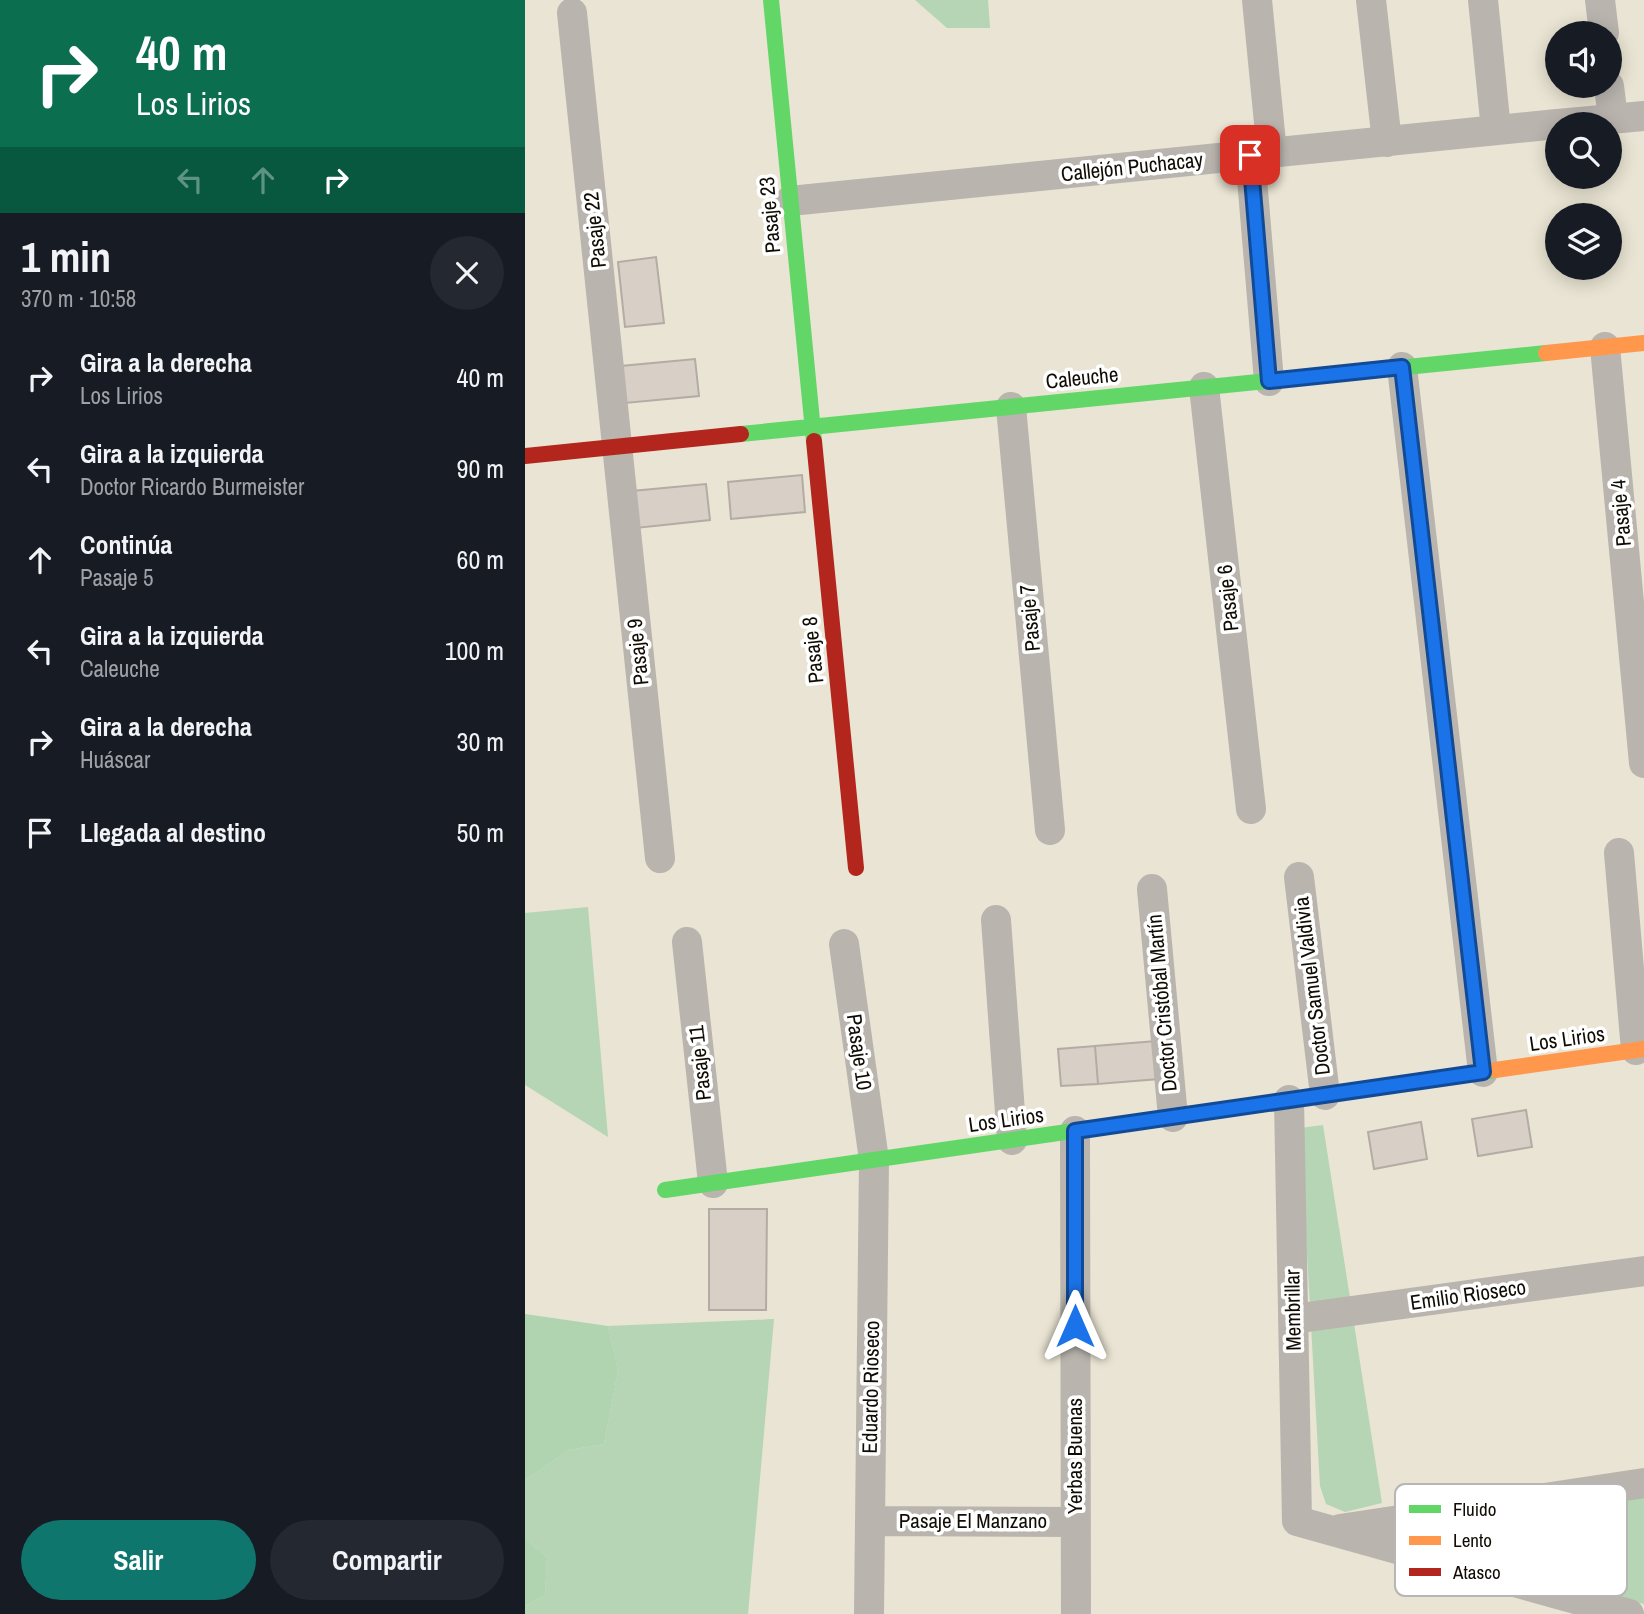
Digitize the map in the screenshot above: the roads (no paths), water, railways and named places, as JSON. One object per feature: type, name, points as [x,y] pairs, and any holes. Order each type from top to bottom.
[{"type":"street","name":"Pasaje 23","points":[[771,0],[811,427]]},
{"type":"street","points":[[1257,0],[1269,381]]},
{"type":"street","points":[[1371,0],[1387,142]]},
{"type":"street","points":[[1483,0],[1496,130]]},
{"type":"street","points":[[1600,0],[1603,21]]},
{"type":"street","name":"Pasaje 22","points":[[572,13],[617,446]]},
{"type":"street","name":"Callejón Puchacay","points":[[1622,118],[1644,116]]},
{"type":"street","name":"Callejón Puchacay","points":[[790,201],[1545,125]]},
{"type":"street","name":"Caleuche","points":[[525,456],[1644,343]]},
{"type":"street","name":"Pasaje 4","points":[[1605,347],[1644,763]]},
{"type":"street","points":[[1402,367],[1483,1072]]},
{"type":"street","name":"Pasaje 6","points":[[1204,387],[1251,809]]},
{"type":"street","name":"Pasaje 7","points":[[1011,407],[1050,830]]},
{"type":"street","name":"Pasaje 8","points":[[811,427],[856,868]]},
{"type":"street","name":"Pasaje 9","points":[[617,446],[660,858]]},
{"type":"street","points":[[1619,853],[1640,1049]]},
{"type":"street","name":"Doctor Samuel Valdivia","points":[[1299,877],[1325,1095]]},
{"type":"street","name":"Doctor Cristóbal Martín","points":[[1152,888],[1173,1117]]},
{"type":"street","points":[[996,920],[1012,1140]]},
{"type":"street","name":"Pasaje 11","points":[[687,942],[713,1183]]},
{"type":"street","name":"Pasaje 10","points":[[845,944],[874,1160]]},
{"type":"street","name":"Los Lirios","points":[[665,1190],[1640,1049]]},
{"type":"street","name":"Membrillar","points":[[1289,1100],[1297,1521],[1330,1530]]},
{"type":"street","name":"Yerbas Buenas","points":[[1075,1131],[1076,1614]]},
{"type":"street","name":"Eduardo Rioseco","points":[[869,1614],[874,1160]]},
{"type":"street","name":"Emilio Rioseco","points":[[1293,1319],[1644,1271]]},
{"type":"street","points":[[1330,1530],[1395,1520]]},
{"type":"street","name":"Pasaje El Manzano","points":[[870,1521],[1076,1522]]},
{"type":"street","points":[[1330,1530],[1395,1548]]},
{"type":"street","points":[[1565,1596],[1629,1614]]}]
